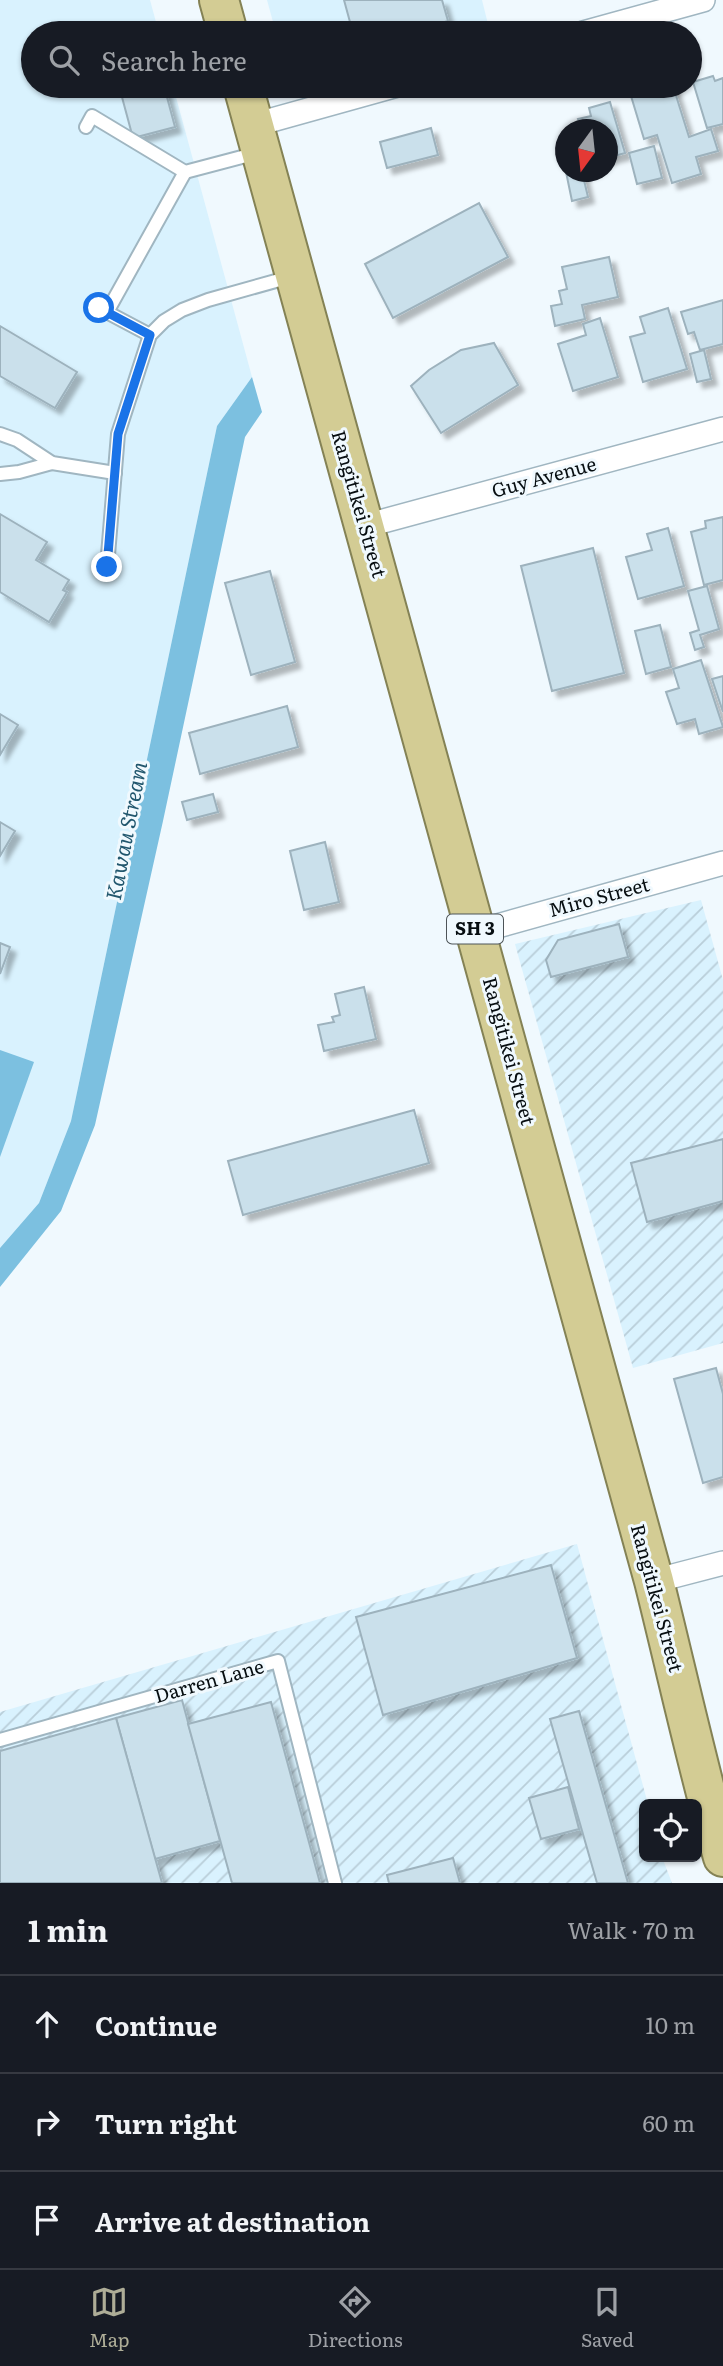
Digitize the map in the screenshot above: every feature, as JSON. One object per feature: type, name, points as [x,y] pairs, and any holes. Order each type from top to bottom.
[{"type":"highway","points":[[219,0],[225,21]]},
{"type":"highway","name":"Rangitikei Street","points":[[246,98],[654,1581],[700,1774],[723,1857]]},
{"type":"street","points":[[627,21],[703,0]]},
{"type":"street","points":[[258,139],[363,98]]},
{"type":"street","name":"Guy Avenue","points":[[365,526],[723,429]]},
{"type":"street","name":"Miro Street","points":[[476,932],[723,863]]},
{"type":"street","points":[[654,1581],[723,1563]]},
{"type":"lane","points":[[86,127],[92,117],[146,155],[185,172]]},
{"type":"lane","points":[[150,335],[103,310],[185,172],[258,139]]},
{"type":"lane","points":[[107,567],[118,434],[150,335],[164,321],[182,310],[295,275]]},
{"type":"lane","points":[[0,434],[17,440],[52,463],[114,473]]},
{"type":"lane","points":[[0,474],[52,463]]},
{"type":"lane","name":"Darren Lane","points":[[0,1740],[278,1661],[335,1883]]},
{"type":"shaded area","points":[[0,0],[150,0],[156,21],[21,21],[21,98],[176,98],[252,377],[217,426],[71,1121],[39,1203],[0,1248]]},
{"type":"shaded area","points":[[267,0],[482,0],[487,21],[273,21]]},
{"type":"shaded area","points":[[701,900],[723,980],[723,1343],[633,1368],[515,944]]},
{"type":"shaded area","points":[[577,1544],[647,1799],[639,1799],[639,1862],[664,1862],[672,1883],[0,1883],[0,1712]]},
{"type":"water","points":[[252,377],[262,412],[245,437],[95,1125],[61,1211],[0,1287],[0,1248],[39,1203],[71,1121],[217,426]]},
{"type":"water","points":[[0,1050],[34,1062],[0,1157]]},
{"type":"building","points":[[344,0],[442,0],[448,21],[350,21]]},
{"type":"building","points":[[713,76],[715,81],[723,78],[723,124],[707,128],[698,98],[702,98],[702,79]]},
{"type":"building","points":[[122,98],[167,98],[175,127],[133,138]]},
{"type":"building","points":[[632,98],[677,98],[689,137],[711,129],[718,151],[696,157],[701,174],[672,183],[657,135],[644,139]]},
{"type":"building","points":[[610,102],[615,119],[578,119],[591,116],[589,108]]},
{"type":"building","points":[[431,128],[438,155],[387,168],[380,142]]},
{"type":"building","points":[[618,129],[625,153],[618,155]]},
{"type":"building","points":[[654,146],[662,178],[637,184],[629,153]]},
{"type":"building","points":[[568,182],[584,182],[588,197],[572,201]]},
{"type":"building","points":[[479,203],[508,257],[393,318],[365,264]]},
{"type":"building","points":[[609,257],[618,297],[582,305],[585,319],[555,326],[551,306],[562,304],[559,291],[567,289],[562,267]]},
{"type":"building","points":[[723,300],[723,344],[700,350],[694,332],[688,334],[681,312]]},
{"type":"building","points":[[668,308],[687,369],[643,382],[630,337],[645,333],[640,317]]},
{"type":"building","points":[[600,318],[618,377],[573,391],[558,344],[586,335],[583,324]]},
{"type":"building","points":[[0,326],[77,372],[55,408],[0,376]]},
{"type":"building","points":[[494,343],[518,385],[441,433],[411,386],[429,370],[461,350]]},
{"type":"building","points":[[704,350],[711,379],[697,382],[690,354]]},
{"type":"building","points":[[0,514],[47,542],[36,560],[69,580],[63,590],[67,592],[49,622],[0,592]]},
{"type":"building","points":[[723,517],[723,580],[704,585],[691,532],[706,528],[705,521]]},
{"type":"building","points":[[668,528],[684,586],[638,599],[626,557],[652,550],[647,534]]},
{"type":"building","points":[[593,548],[624,673],[552,691],[521,566]]},
{"type":"building","points":[[270,571],[295,662],[251,675],[225,583]]},
{"type":"building","points":[[707,586],[719,629],[700,635],[704,647],[695,650],[690,633],[699,630],[688,591]]},
{"type":"building","points":[[660,625],[671,667],[646,674],[635,631]]},
{"type":"building","points":[[701,660],[723,727],[699,734],[695,719],[677,724],[666,692],[679,688],[673,669]]},
{"type":"building","points":[[723,676],[723,712],[712,679]]},
{"type":"building","points":[[287,706],[298,747],[200,774],[189,733]]},
{"type":"building","points":[[0,714],[18,725],[0,755]]},
{"type":"building","points":[[213,794],[218,812],[187,820],[182,802]]},
{"type":"building","points":[[0,822],[15,831],[0,856]]},
{"type":"building","points":[[325,842],[339,902],[304,910],[290,851]]},
{"type":"building","points":[[619,924],[628,957],[551,977],[546,960],[558,940]]},
{"type":"building","points":[[0,943],[10,947],[0,974]]},
{"type":"building","points":[[364,987],[376,1039],[324,1051],[318,1025],[334,1022],[332,1017],[340,1015],[335,994]]},
{"type":"building","points":[[414,1110],[429,1163],[243,1215],[228,1161]]},
{"type":"building","points":[[723,1139],[723,1201],[647,1222],[631,1163]]},
{"type":"building","points":[[716,1368],[723,1394],[723,1477],[703,1483],[674,1379]]},
{"type":"building","points":[[551,1565],[577,1658],[383,1715],[356,1617]]},
{"type":"building","points":[[182,1700],[220,1841],[155,1859],[116,1718]]},
{"type":"building","points":[[271,1702],[320,1883],[232,1883],[188,1724]]},
{"type":"building","points":[[579,1711],[628,1883],[597,1883],[550,1719]]},
{"type":"building","points":[[116,1718],[162,1883],[0,1883],[0,1751]]},
{"type":"building","points":[[568,1787],[579,1829],[541,1839],[529,1798]]},
{"type":"building","points":[[453,1858],[460,1883],[389,1883],[387,1875]]},
{"type":"route","points":[[99,308],[150,335],[118,434],[107,567]]},
{"type":"water label","name":"Kawau Stream","points":[[127,831]]}]
